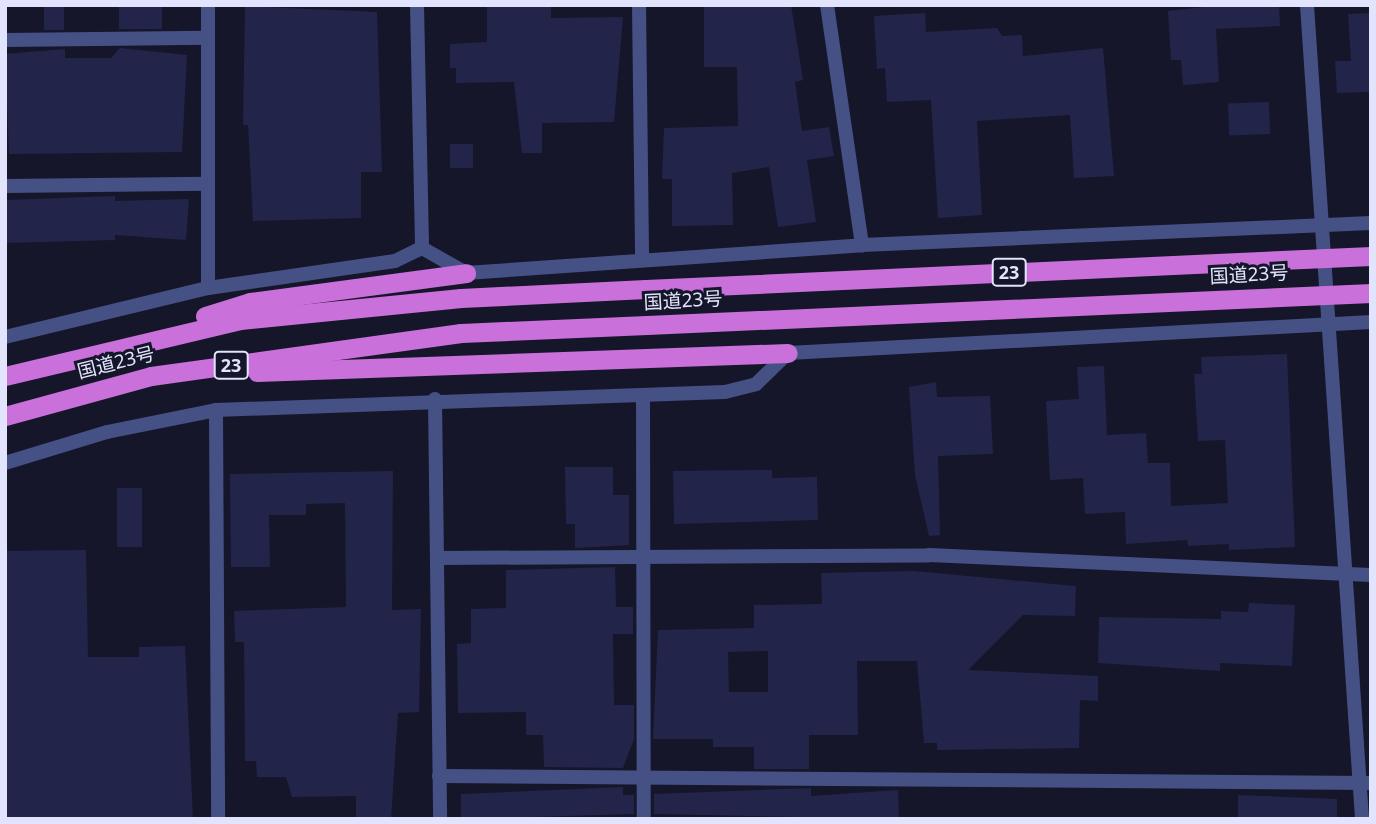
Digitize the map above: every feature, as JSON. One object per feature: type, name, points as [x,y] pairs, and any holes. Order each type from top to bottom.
[{"type":"highway","name":"国道23号","points":[[5,376],[121,344],[240,320],[461,298],[1371,256]]},
{"type":"highway","points":[[121,344],[250,302],[466,273]]},
{"type":"highway","name":"国道23号","points":[[5,416],[151,376],[461,333],[1371,293]]},
{"type":"highway","points":[[151,376],[788,353]]},
{"type":"street","points":[[208,5],[208,288]]},
{"type":"street","points":[[417,5],[422,248]]},
{"type":"street","points":[[639,5],[642,258]]},
{"type":"street","points":[[827,5],[862,245]]},
{"type":"street","points":[[1307,5],[1344,576],[1365,783],[1362,819]]},
{"type":"street","points":[[5,40],[208,38]]},
{"type":"street","points":[[5,186],[208,184]]},
{"type":"street","points":[[422,248],[466,273],[642,258],[862,245],[1371,223]]},
{"type":"street","points":[[5,337],[208,288],[395,261],[422,248]]},
{"type":"street","points":[[5,463],[107,432],[216,410],[435,399],[643,396],[756,384],[788,353],[1371,322]]},
{"type":"street","points":[[643,396],[644,819]]},
{"type":"street","points":[[435,399],[440,819]]},
{"type":"street","points":[[216,410],[218,819]]},
{"type":"street","points":[[437,558],[929,555],[1344,576],[1371,575]]},
{"type":"street","points":[[439,776],[1365,783]]},
{"type":"building","points":[[44,5],[64,5],[64,30],[44,30]]},
{"type":"building","points":[[119,5],[162,5],[162,29],[119,29]]},
{"type":"building","points":[[487,5],[551,5],[551,18],[623,17],[614,122],[542,123],[542,153],[522,153],[514,82],[456,83],[456,68],[450,68],[450,44],[487,42]]},
{"type":"building","points":[[704,5],[791,5],[803,80],[795,82],[802,131],[829,127],[834,156],[807,160],[816,222],[778,227],[769,167],[732,173],[733,225],[672,226],[672,179],[662,179],[664,128],[738,126],[737,67],[704,67]]},
{"type":"building","points":[[1222,5],[1279,5],[1280,26],[1216,29],[1219,82],[1183,85],[1181,60],[1171,60],[1168,11]]},
{"type":"building","points":[[245,6],[377,12],[382,172],[361,172],[361,218],[253,221],[248,125],[243,125]]},
{"type":"building","points":[[925,13],[926,32],[997,28],[1002,36],[1022,35],[1023,56],[1103,48],[1114,176],[1074,178],[1070,115],[977,121],[982,215],[938,218],[931,100],[887,102],[885,68],[877,69],[874,16]]},
{"type":"building","points":[[1371,13],[1371,92],[1337,93],[1335,61],[1351,61],[1348,14]]},
{"type":"building","points":[[120,48],[187,55],[182,152],[9,154],[5,54],[65,49],[65,58],[111,58]]},
{"type":"building","points":[[1269,102],[1270,134],[1229,135],[1228,103]]},
{"type":"building","points":[[450,144],[473,144],[473,168],[450,168]]},
{"type":"building","points":[[115,196],[115,201],[189,199],[186,240],[115,235],[115,240],[5,243],[5,200]]},
{"type":"building","points":[[1287,354],[1295,547],[1229,550],[1229,544],[1188,546],[1187,540],[1126,544],[1125,512],[1085,514],[1083,478],[1050,480],[1046,401],[1079,399],[1077,367],[1104,366],[1107,435],[1146,433],[1148,463],[1170,463],[1171,506],[1228,503],[1225,440],[1198,441],[1194,374],[1202,374],[1201,357]]},
{"type":"building","points":[[936,382],[937,397],[990,396],[993,454],[938,456],[940,535],[929,536],[915,475],[909,387]]},
{"type":"building","points":[[565,467],[613,467],[613,495],[629,495],[629,545],[575,548],[575,524],[566,524]]},
{"type":"building","points":[[772,470],[772,478],[817,477],[818,520],[674,524],[673,471]]},
{"type":"building","points":[[393,471],[392,610],[421,609],[419,712],[398,713],[391,819],[356,819],[356,796],[292,797],[286,777],[257,777],[256,761],[245,761],[244,642],[235,642],[234,611],[346,607],[345,503],[306,504],[306,515],[269,515],[270,567],[231,567],[230,474]]},
{"type":"building","points":[[117,488],[142,488],[142,547],[117,547]]},
{"type":"building","points":[[86,550],[88,657],[139,657],[139,647],[185,646],[193,819],[5,819],[5,551]]},
{"type":"building","points":[[615,567],[616,607],[633,607],[633,634],[613,634],[614,705],[634,705],[634,739],[623,768],[544,767],[543,735],[526,735],[526,712],[458,713],[457,644],[471,643],[471,609],[506,608],[506,570]]},
{"type":"building","points":[[914,571],[1076,586],[1075,616],[1023,615],[968,670],[1098,676],[1098,701],[1080,700],[1079,748],[937,750],[937,743],[924,743],[917,661],[857,661],[858,735],[809,735],[809,769],[754,769],[754,747],[713,747],[713,739],[653,739],[658,630],[754,628],[754,605],[822,604],[821,573]],"holes":[[[768,651],[768,692],[729,692],[728,652]]]},
{"type":"building","points":[[1249,603],[1295,605],[1292,666],[1220,663],[1220,671],[1098,663],[1099,617],[1221,619],[1221,611],[1248,612]]},
{"type":"building","points":[[623,787],[623,795],[634,795],[634,814],[461,819],[461,794]]},
{"type":"building","points":[[811,788],[811,796],[898,790],[899,819],[654,814],[654,794]]},
{"type":"building","points":[[1238,795],[1337,799],[1337,819],[1238,819]]}]
